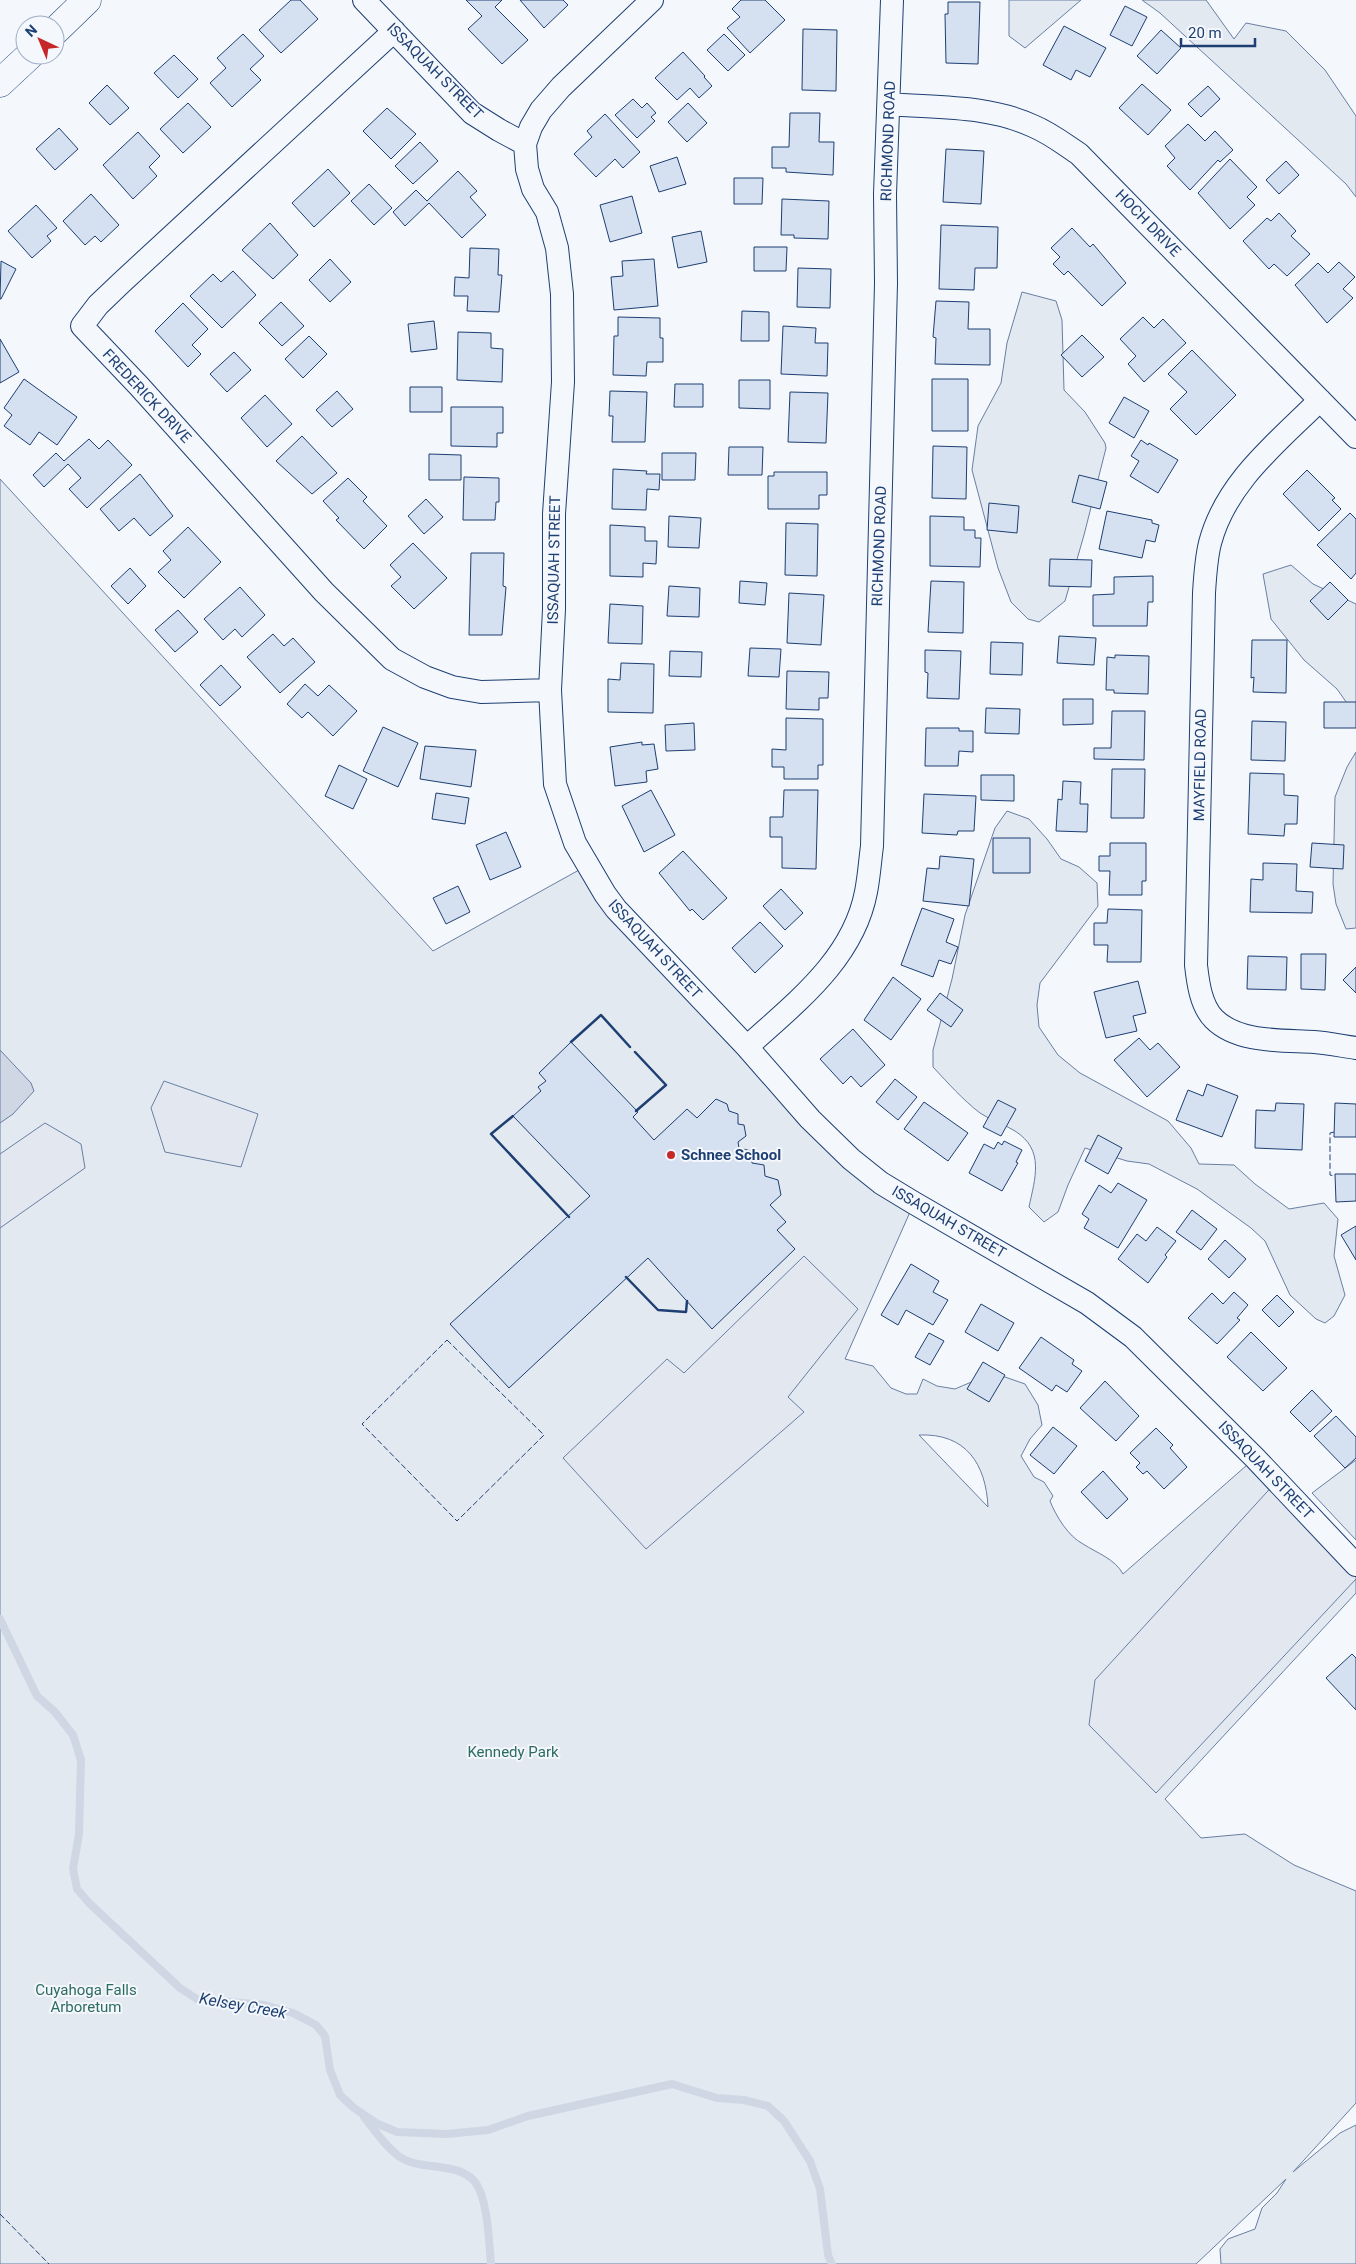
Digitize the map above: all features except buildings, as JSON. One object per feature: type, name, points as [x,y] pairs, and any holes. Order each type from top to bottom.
[{"type":"street","points":[[65,22],[88,0]]},
{"type":"street","name":"ISSAQUAH STREET","points":[[364,0],[472,113],[498,130],[525,144],[533,189],[547,212],[557,248],[562,294],[563,382],[554,514],[554,609],[550,690],[554,784],[575,843],[616,909],[851,1159],[881,1183],[1087,1303],[1133,1337],[1258,1461],[1356,1564]]},
{"type":"street","points":[[525,144],[530,127],[541,110],[561,87],[652,0]]},
{"type":"street","name":"RICHMOND ROAD","points":[[747,1048],[822,977],[834,962],[854,927],[866,893],[872,846],[886,316],[885,194],[892,0]]},
{"type":"street","name":"FREDERICK DRIVE","points":[[394,31],[121,283],[98,305],[82,326],[139,386],[324,592],[392,659],[425,677],[452,687],[481,692],[550,690]]},
{"type":"street","points":[[0,83],[19,65]]},
{"type":"street","name":"HOCH DRIVE","points":[[888,104],[990,112],[1032,125],[1073,150],[1096,169],[1356,437]]},
{"type":"street","name":"MAYFIELD ROAD","points":[[1320,400],[1248,472],[1236,487],[1225,504],[1210,543],[1204,593],[1196,965],[1199,988],[1206,1007],[1214,1019],[1234,1033],[1282,1041],[1356,1048]]},
{"type":"green space","points":[[1009,0],[1081,0],[1025,48],[1009,36]]},
{"type":"green space","points":[[1142,0],[1206,0],[1234,39],[1246,23],[1286,31],[1325,70],[1356,116],[1356,197],[1346,184],[1160,13]]},
{"type":"green space","points":[[1022,292],[1056,301],[1062,320],[1064,390],[1085,412],[1105,443],[1106,448],[1065,601],[1039,622],[1028,619],[1011,602],[998,568],[972,470],[978,426],[1001,383],[1007,343]]},
{"type":"green space","name":"Kennedy Park","points":[[0,479],[433,951],[588,865],[747,1047],[914,1203],[845,1359],[873,1366],[891,1388],[906,1394],[917,1394],[923,1379],[937,1386],[955,1389],[983,1377],[1005,1377],[1025,1384],[1038,1405],[1042,1425],[1030,1439],[1021,1456],[1034,1477],[1044,1482],[1053,1496],[1050,1501],[1059,1519],[1072,1536],[1111,1560],[1123,1574],[1255,1458],[1356,1564],[1356,1593],[1165,1799],[1201,1838],[1245,1834],[1294,1865],[1356,1891],[1356,2103],[1293,2172],[1340,2133],[1356,2125],[1356,2264],[1221,2264],[1220,2249],[1228,2239],[1255,2229],[1262,2208],[1277,2193],[1286,2179],[1196,2264],[0,2264]],"holes":[[[919,1435],[949,1439],[970,1454],[978,1465],[983,1477],[988,1507]]]},
{"type":"green space","points":[[1291,565],[1313,584],[1356,604],[1356,716],[1337,689],[1304,660],[1271,619],[1263,574]]},
{"type":"green space","points":[[1356,752],[1356,928],[1346,929],[1336,904],[1333,884],[1335,797],[1347,767]]},
{"type":"green space","points":[[1007,811],[1029,819],[1047,839],[1061,859],[1079,867],[1097,883],[1098,906],[1040,983],[1037,1005],[1039,1027],[1058,1055],[1080,1073],[1168,1121],[1191,1148],[1199,1164],[1234,1165],[1255,1184],[1289,1209],[1324,1203],[1338,1219],[1334,1256],[1345,1295],[1334,1316],[1325,1323],[1316,1319],[1290,1295],[1265,1241],[1251,1228],[1197,1189],[1149,1164],[1127,1161],[1085,1148],[1058,1212],[1044,1222],[1029,1207],[1036,1165],[1031,1147],[1015,1131],[974,1108],[933,1067],[933,1050],[952,979],[965,915],[995,828]]},
{"type":"green space","points":[[1356,1460],[1356,1540],[1312,1493]]},
{"type":"shaded area","points":[[0,1050],[31,1083],[34,1091],[13,1114],[0,1123]]},
{"type":"shaded area","points":[[164,1081],[258,1114],[241,1167],[165,1152],[151,1108]]},
{"type":"shaded area","points":[[45,1123],[81,1144],[85,1168],[0,1228],[0,1154]]},
{"type":"shaded area","points":[[804,1256],[858,1309],[788,1397],[804,1412],[646,1549],[563,1458],[667,1359],[684,1373]]},
{"type":"shaded area","points":[[1277,1481],[1356,1564],[1356,1579],[1156,1793],[1089,1725],[1095,1680]]},
{"type":"waterway","name":"Kelsey Creek","points":[[0,1619],[37,1696],[55,1712],[73,1735],[81,1760],[79,1834],[73,1869],[77,1889],[89,1903],[180,1988],[197,1999],[264,2005],[293,2013],[316,2025],[325,2036],[330,2070],[340,2095],[354,2108],[378,2124],[397,2132],[446,2134],[488,2130],[528,2116],[672,2084],[717,2098],[744,2100],[768,2106],[784,2121],[810,2161],[820,2189],[828,2255],[832,2264]]},
{"type":"waterway","points":[[364,2117],[385,2144],[400,2157],[418,2164],[459,2171],[468,2175],[475,2182],[483,2199],[491,2264]]},
{"type":"fence","points":[[1334,1132],[1330,1133],[1330,1175],[1335,1176]]},
{"type":"fence","points":[[447,1340],[544,1435],[457,1521],[362,1424],[447,1340]]},
{"type":"fence","points":[[0,2214],[49,2264]]},
{"type":"wall","points":[[571,1042],[601,1015],[630,1047]]},
{"type":"wall","points":[[635,1052],[666,1085],[636,1111]]},
{"type":"wall","points":[[513,1116],[491,1134],[569,1217]]},
{"type":"wall","points":[[626,1277],[658,1310],[686,1312],[687,1301]]},
{"type":"place","name":"Schnee School","points":[[671,1155]]},
{"type":"park label","name":"Cuyahoga Falls Arboretum","points":[[86,1998]]}]
